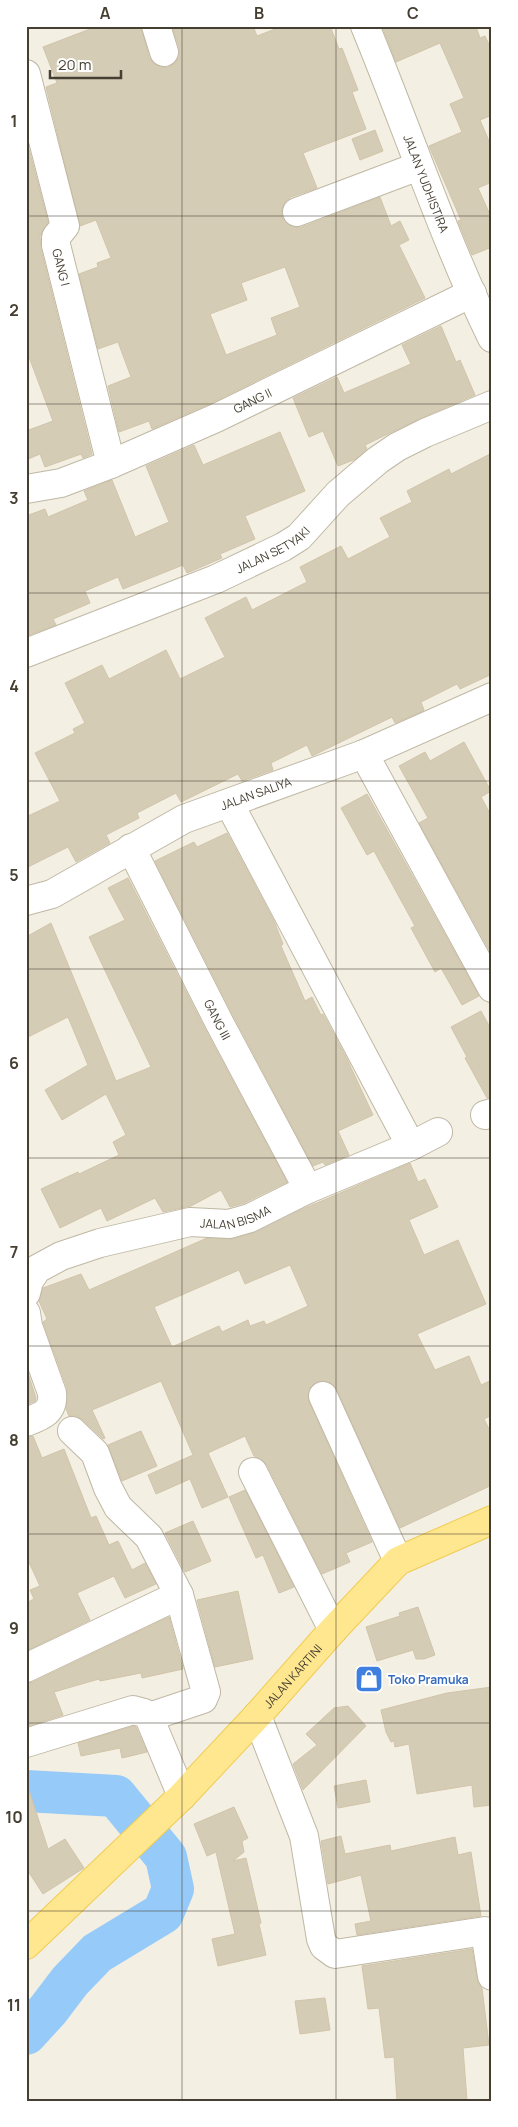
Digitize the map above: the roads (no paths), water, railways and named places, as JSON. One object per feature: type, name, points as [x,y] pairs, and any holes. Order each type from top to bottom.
[{"type":"main road","name":"JALAN KARTINI","points":[[26,1945],[177,1801],[398,1561],[492,1520]]},
{"type":"street","points":[[156,26],[164,52]]},
{"type":"street","name":"JALAN YUDHISTIRA","points":[[365,26],[394,96],[419,166],[492,338]]},
{"type":"street","name":"GANG I","points":[[26,74],[65,226],[56,237],[56,245],[111,464]]},
{"type":"street","points":[[297,212],[419,166]]},
{"type":"street","name":"GANG II","points":[[26,489],[61,483],[111,464],[225,414],[472,293]]},
{"type":"street","name":"JALAN SETYAKI","points":[[26,653],[216,579],[283,547],[300,537],[338,494],[378,460],[397,447],[492,405]]},
{"type":"street","name":"JALAN SALIYA","points":[[26,901],[52,894],[184,819],[364,754],[492,697]]},
{"type":"street","points":[[364,754],[492,988]]},
{"type":"street","points":[[229,803],[411,1146]]},
{"type":"street","name":"GANG III","points":[[131,848],[220,1024],[308,1189]]},
{"type":"street","name":"JALAN BISMA","points":[[27,1285],[37,1269],[61,1256],[100,1243],[190,1222],[229,1224],[250,1218],[308,1189],[411,1146],[438,1132]]},
{"type":"street","points":[[26,1422],[45,1414],[52,1406],[53,1401],[46,1373],[27,1322]]},
{"type":"street","points":[[323,1396],[398,1561]]},
{"type":"street","points":[[72,1431],[95,1453],[108,1488],[118,1507],[149,1537],[179,1595],[206,1692],[203,1698],[149,1717]]},
{"type":"street","points":[[253,1472],[333,1630]]},
{"type":"street","points":[[26,1668],[179,1595]]},
{"type":"street","points":[[26,1743],[133,1710],[144,1713],[149,1717],[177,1801]]},
{"type":"street","points":[[257,1716],[304,1836],[321,1939],[324,1946],[335,1954],[489,1930],[492,1976]]},
{"type":"waterway","points":[[26,1791],[116,1796],[166,1857],[173,1889],[163,1913],[97,1953],[70,1981],[48,2010],[26,2034]]},
{"type":"place","name":"Toko Pramuka","points":[[369,1679]]}]
